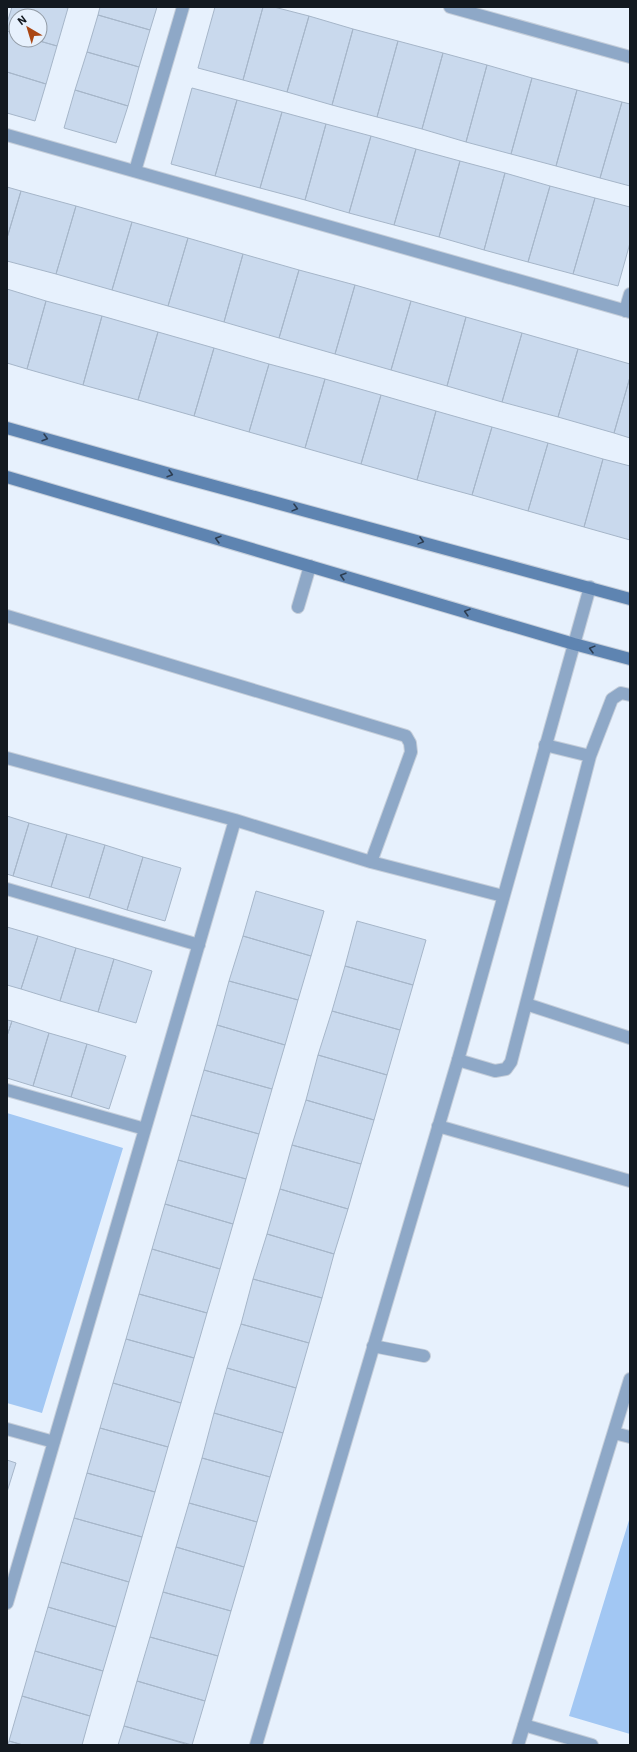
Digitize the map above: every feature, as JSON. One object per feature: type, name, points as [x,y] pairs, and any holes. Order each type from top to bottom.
[{"type":"street","points":[[135,171],[183,7]]},
{"type":"street","points":[[450,7],[466,9],[630,57]]},
{"type":"street","points":[[7,135],[628,312],[630,294]]},
{"type":"street","points":[[7,428],[630,599]]},
{"type":"street","points":[[7,477],[574,644],[630,659]]},
{"type":"street","points":[[298,607],[310,566]]},
{"type":"street","points":[[256,1745],[458,1060],[590,587]]},
{"type":"street","points":[[7,616],[406,736],[410,743],[411,752],[372,862]]},
{"type":"street","points":[[458,1060],[495,1071],[506,1069],[511,1062],[590,756],[612,699],[621,693],[630,695]]},
{"type":"street","points":[[545,745],[590,756]]},
{"type":"street","points":[[7,758],[235,820],[372,862],[503,896]]},
{"type":"street","points":[[7,1603],[235,820]]},
{"type":"street","points":[[7,889],[199,945]]},
{"type":"street","points":[[526,1004],[630,1038]]},
{"type":"street","points":[[7,1090],[145,1128]]},
{"type":"street","points":[[438,1126],[630,1181]]},
{"type":"street","points":[[373,1346],[424,1356]]},
{"type":"street","points":[[518,1745],[630,1379]]},
{"type":"street","points":[[7,1429],[54,1442]]},
{"type":"street","points":[[614,1433],[630,1437]]},
{"type":"street","points":[[524,1725],[592,1745]]},
{"type":"shaded area","points":[[7,1113],[123,1148],[42,1413],[7,1403]]},
{"type":"shaded area","points":[[630,1517],[630,1734],[569,1716]]},
{"type":"building","points":[[64,7],[68,8],[57,46],[48,43],[48,8],[12,8]]},
{"type":"building","points":[[100,7],[157,7],[150,30],[98,15]]},
{"type":"building","points":[[215,7],[263,7],[243,80],[198,68]]},
{"type":"building","points":[[263,7],[274,7],[309,16],[287,92],[243,80]]},
{"type":"building","points":[[98,15],[150,30],[139,67],[87,52]]},
{"type":"building","points":[[309,16],[353,29],[332,105],[287,92]]},
{"type":"building","points":[[353,29],[398,41],[377,117],[332,105]]},
{"type":"building","points":[[7,31],[8,48],[48,48],[48,43],[57,46],[46,84],[7,72]]},
{"type":"building","points":[[398,41],[443,53],[422,129],[377,117]]},
{"type":"building","points":[[87,52],[139,67],[128,106],[75,90]]},
{"type":"building","points":[[443,53],[487,65],[466,142],[422,129]]},
{"type":"building","points":[[487,65],[532,78],[511,154],[466,142]]},
{"type":"building","points":[[7,72],[46,84],[35,121],[7,113]]},
{"type":"building","points":[[532,78],[577,90],[556,166],[511,154]]},
{"type":"building","points":[[192,88],[237,100],[215,176],[171,164]]},
{"type":"building","points":[[75,90],[128,106],[116,143],[64,128]]},
{"type":"building","points":[[577,90],[622,102],[600,178],[556,166]]},
{"type":"building","points":[[237,100],[282,112],[260,188],[215,176]]},
{"type":"building","points":[[622,102],[630,104],[630,186],[600,178]]},
{"type":"building","points":[[282,112],[326,124],[305,200],[260,188]]},
{"type":"building","points":[[326,124],[371,136],[349,213],[305,200]]},
{"type":"building","points":[[371,136],[416,149],[394,225],[349,213]]},
{"type":"building","points":[[416,149],[460,161],[439,237],[394,225]]},
{"type":"building","points":[[460,161],[505,173],[484,250],[439,237]]},
{"type":"building","points":[[505,173],[550,186],[528,262],[484,250]]},
{"type":"building","points":[[550,186],[595,198],[573,274],[528,262]]},
{"type":"building","points":[[7,187],[21,191],[7,238]]},
{"type":"building","points":[[21,191],[76,206],[56,274],[7,261],[7,238]]},
{"type":"building","points":[[595,198],[630,207],[630,243],[618,286],[573,274]]},
{"type":"building","points":[[76,206],[132,222],[112,290],[56,274]]},
{"type":"building","points":[[132,222],[188,238],[168,306],[112,290]]},
{"type":"building","points":[[188,238],[243,254],[224,322],[168,306]]},
{"type":"building","points":[[243,254],[299,270],[279,338],[224,322]]},
{"type":"building","points":[[299,270],[355,285],[335,354],[279,338]]},
{"type":"building","points":[[355,285],[411,301],[391,370],[335,354]]},
{"type":"building","points":[[7,289],[46,301],[27,369],[7,363]]},
{"type":"building","points":[[46,301],[102,316],[83,385],[27,369]]},
{"type":"building","points":[[411,301],[466,317],[447,386],[391,370]]},
{"type":"building","points":[[102,316],[158,332],[138,400],[83,385]]},
{"type":"building","points":[[466,317],[522,333],[502,402],[447,386]]},
{"type":"building","points":[[158,332],[214,348],[194,416],[138,400]]},
{"type":"building","points":[[522,333],[578,349],[558,417],[502,402]]},
{"type":"building","points":[[214,348],[269,364],[249,432],[194,416]]},
{"type":"building","points":[[578,349],[630,364],[630,377],[614,433],[558,417]]},
{"type":"building","points":[[269,364],[325,379],[305,448],[249,432]]},
{"type":"building","points":[[630,377],[630,438],[614,433]]},
{"type":"building","points":[[325,379],[381,395],[361,464],[305,448]]},
{"type":"building","points":[[381,395],[436,411],[417,480],[361,464]]},
{"type":"building","points":[[436,411],[492,427],[472,495],[417,480]]},
{"type":"building","points":[[492,427],[548,443],[528,511],[472,495]]},
{"type":"building","points":[[548,443],[603,459],[584,527],[528,511]]},
{"type":"building","points":[[603,459],[630,466],[630,540],[584,527]]},
{"type":"building","points":[[7,816],[29,823],[13,876],[7,874]]},
{"type":"building","points":[[29,823],[67,834],[51,887],[13,876]]},
{"type":"building","points":[[67,834],[105,845],[89,898],[51,887]]},
{"type":"building","points":[[105,845],[143,857],[127,910],[89,898]]},
{"type":"building","points":[[143,857],[181,868],[165,921],[127,910]]},
{"type":"building","points":[[256,891],[324,911],[311,956],[243,936]]},
{"type":"building","points":[[357,921],[426,940],[413,985],[345,966]]},
{"type":"building","points":[[7,927],[38,936],[21,989],[7,985]]},
{"type":"building","points":[[38,936],[76,948],[60,1001],[21,989]]},
{"type":"building","points":[[243,936],[311,956],[298,1000],[229,981]]},
{"type":"building","points":[[76,948],[114,959],[98,1012],[60,1001]]},
{"type":"building","points":[[114,959],[152,971],[136,1023],[98,1012]]},
{"type":"building","points":[[345,966],[413,985],[400,1030],[332,1011]]},
{"type":"building","points":[[229,981],[298,1000],[285,1045],[217,1025]]},
{"type":"building","points":[[332,1011],[400,1030],[387,1075],[318,1055]]},
{"type":"building","points":[[7,1020],[12,1021],[7,1036]]},
{"type":"building","points":[[12,1021],[49,1033],[33,1086],[7,1078],[7,1036]]},
{"type":"building","points":[[217,1025],[285,1045],[272,1089],[204,1070]]},
{"type":"building","points":[[49,1033],[87,1044],[71,1097],[33,1086]]},
{"type":"building","points":[[87,1044],[126,1056],[109,1109],[71,1097]]},
{"type":"building","points":[[318,1055],[387,1075],[374,1120],[306,1100]]},
{"type":"building","points":[[204,1070],[272,1089],[259,1134],[191,1115]]},
{"type":"building","points":[[306,1100],[374,1120],[361,1164],[292,1145]]},
{"type":"building","points":[[191,1115],[259,1134],[246,1179],[178,1160]]},
{"type":"building","points":[[292,1145],[361,1164],[348,1209],[280,1189]]},
{"type":"building","points":[[178,1160],[246,1179],[233,1224],[165,1204]]},
{"type":"building","points":[[280,1189],[348,1209],[334,1254],[267,1234]]},
{"type":"building","points":[[165,1204],[233,1224],[220,1269],[152,1249]]},
{"type":"building","points":[[267,1234],[334,1254],[322,1298],[253,1279]]},
{"type":"building","points":[[152,1249],[220,1269],[207,1313],[139,1294]]},
{"type":"building","points":[[253,1279],[322,1298],[309,1343],[241,1324]]},
{"type":"building","points":[[139,1294],[207,1313],[194,1358],[126,1339]]},
{"type":"building","points":[[241,1324],[309,1343],[296,1388],[227,1368]]},
{"type":"building","points":[[126,1339],[194,1358],[181,1403],[113,1383]]},
{"type":"building","points":[[227,1368],[296,1388],[283,1433],[214,1413]]},
{"type":"building","points":[[113,1383],[181,1403],[168,1447],[100,1428]]},
{"type":"building","points":[[214,1413],[283,1433],[270,1477],[202,1458]]},
{"type":"building","points":[[100,1428],[168,1447],[155,1492],[87,1473]]},
{"type":"building","points":[[202,1458],[270,1477],[257,1522],[189,1503]]},
{"type":"building","points":[[7,1460],[16,1463],[7,1492]]},
{"type":"building","points":[[87,1473],[155,1492],[142,1537],[74,1518]]},
{"type":"building","points":[[189,1503],[257,1522],[244,1567],[176,1547]]},
{"type":"building","points":[[74,1518],[142,1537],[129,1582],[61,1562]]},
{"type":"building","points":[[176,1547],[244,1567],[231,1611],[163,1592]]},
{"type":"building","points":[[61,1562],[129,1582],[116,1627],[48,1607]]},
{"type":"building","points":[[163,1592],[231,1611],[218,1656],[150,1637]]},
{"type":"building","points":[[48,1607],[116,1627],[103,1671],[35,1651]]},
{"type":"building","points":[[150,1637],[218,1656],[205,1701],[137,1681]]},
{"type":"building","points":[[35,1651],[103,1671],[90,1716],[22,1696]]},
{"type":"building","points":[[137,1681],[205,1701],[192,1745],[124,1726]]},
{"type":"building","points":[[22,1696],[90,1716],[82,1745],[23,1745],[9,1741]]},
{"type":"building","points":[[124,1726],[189,1745],[118,1745]]},
{"type":"building","points":[[9,1741],[23,1745],[8,1745]]}]
